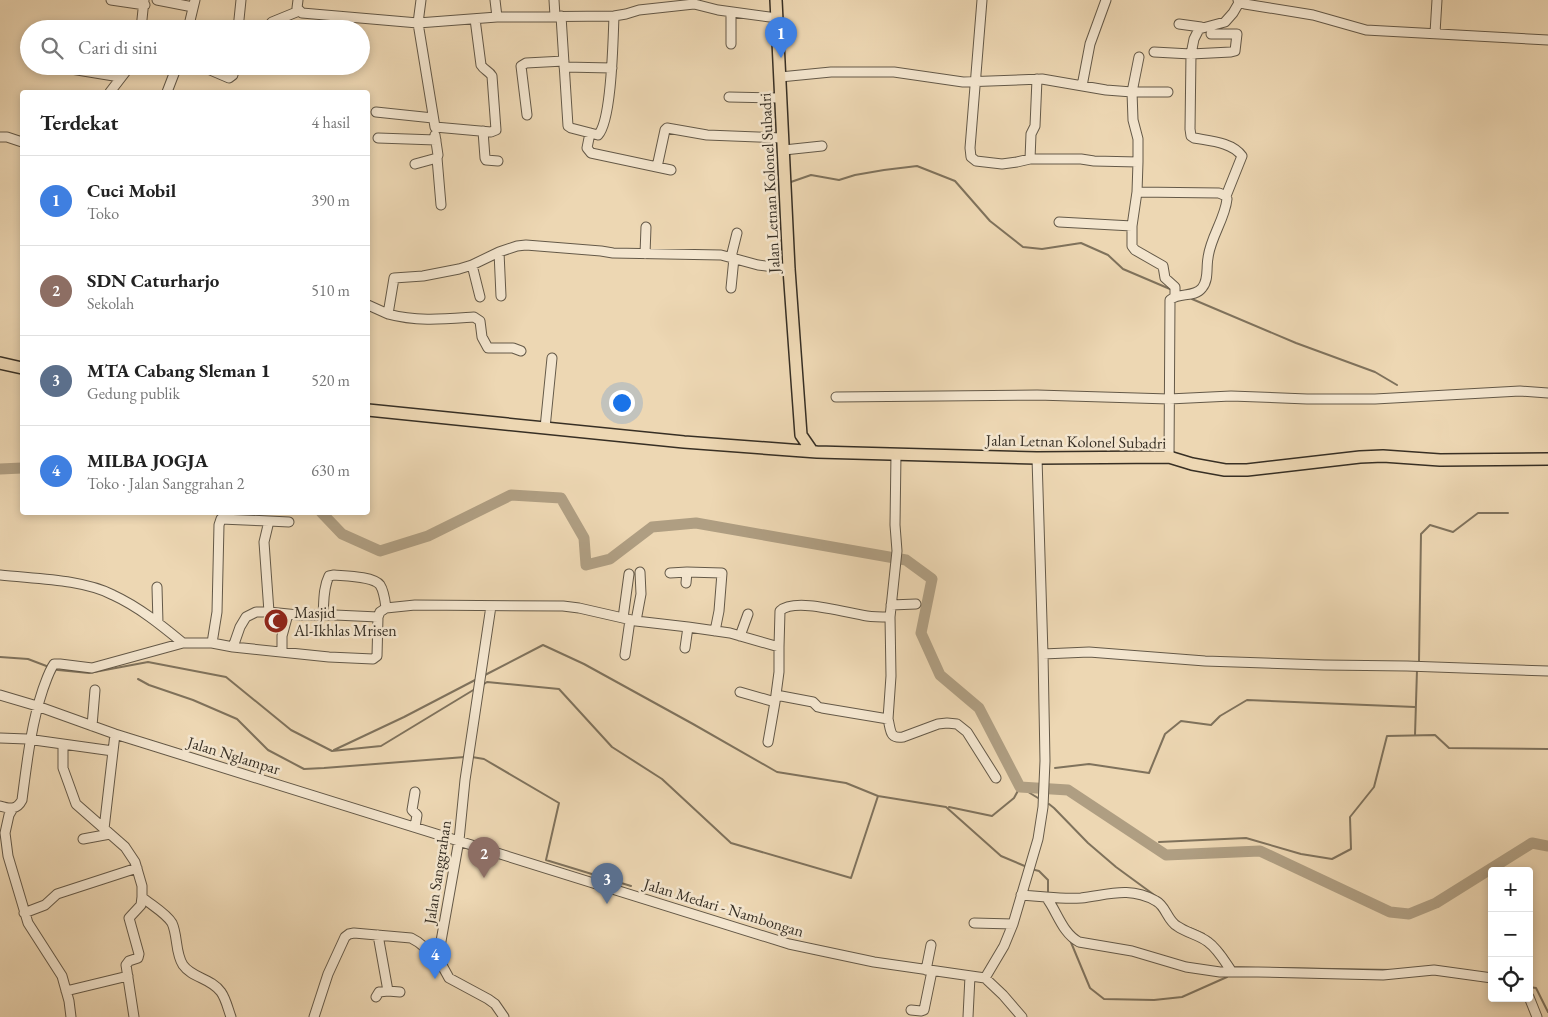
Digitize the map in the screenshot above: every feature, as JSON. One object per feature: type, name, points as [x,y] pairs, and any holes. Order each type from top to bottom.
[{"type":"main road","name":"Jalan Letnan Kolonel Subadri","points":[[776,0],[789,269],[801,435]]},
{"type":"main road","points":[[0,364],[20,368]]},
{"type":"main road","name":"Jalan Letnan Kolonel Subadri","points":[[370,410],[684,442],[797,451],[1037,458],[1169,457],[1208,468],[1240,470],[1383,456],[1440,460],[1548,459]]},
{"type":"main road","points":[[797,451],[801,435]]},
{"type":"main road","points":[[801,435],[812,451]]},
{"type":"street","points":[[111,0],[144,2],[142,20]]},
{"type":"street","points":[[157,0],[194,3],[190,20]]},
{"type":"street","points":[[239,20],[241,0]]},
{"type":"street","points":[[298,0],[297,8],[302,14],[421,23],[497,17],[614,16],[666,3],[694,4],[731,12],[776,18]]},
{"type":"street","points":[[421,0],[421,23],[438,155],[436,159],[435,195]]},
{"type":"street","points":[[495,0],[497,17]]},
{"type":"street","points":[[554,0],[564,64],[568,126],[598,135],[604,123],[612,68],[614,16]]},
{"type":"street","points":[[982,0],[974,82],[970,148],[972,159],[983,163],[1002,164],[1030,159],[1138,162]]},
{"type":"street","points":[[1082,86],[1090,44],[1106,0]]},
{"type":"street","points":[[1179,24],[1201,27],[1216,26],[1226,22],[1239,0],[1245,4],[1313,15],[1366,30],[1548,40]]},
{"type":"street","points":[[1435,33],[1437,0]]},
{"type":"street","points":[[277,20],[299,11]]},
{"type":"street","points":[[731,12],[731,44]]},
{"type":"street","points":[[376,112],[483,131],[491,132],[496,130],[492,76],[481,65],[475,19]]},
{"type":"street","points":[[1169,457],[1170,300],[1175,296],[1190,295],[1202,289],[1206,279],[1209,254],[1227,202],[1226,196],[1242,156],[1238,150],[1221,143],[1191,136],[1191,54],[1194,39],[1201,27]]},
{"type":"street","points":[[1154,52],[1191,54],[1235,51],[1238,34],[1210,34]]},
{"type":"street","points":[[1139,57],[1132,92],[1133,120],[1138,139],[1138,162],[1132,246],[1135,250],[1163,266],[1165,278],[1174,287],[1175,296]]},
{"type":"street","points":[[527,114],[521,66],[526,63],[612,68]]},
{"type":"street","points":[[780,77],[831,72],[888,72],[964,82],[1037,79],[1132,92],[1168,92]]},
{"type":"street","points":[[108,75],[120,77],[111,90]]},
{"type":"street","points":[[168,90],[174,75]]},
{"type":"street","points":[[222,75],[229,78],[233,75]]},
{"type":"street","points":[[1030,159],[1031,134],[1035,126],[1037,79]]},
{"type":"street","points":[[729,97],[781,98]]},
{"type":"street","points":[[657,167],[667,128],[707,135],[783,138]]},
{"type":"street","points":[[483,131],[485,158],[486,160],[498,161]]},
{"type":"street","points":[[590,133],[587,148],[591,153],[671,170]]},
{"type":"street","points":[[0,137],[20,141]]},
{"type":"street","points":[[378,138],[436,140]]},
{"type":"street","points":[[784,150],[822,146]]},
{"type":"street","points":[[415,164],[436,159]]},
{"type":"street","points":[[436,159],[441,205]]},
{"type":"street","points":[[1137,192],[1219,193],[1226,196]]},
{"type":"street","points":[[1059,222],[1132,226]]},
{"type":"street","points":[[645,254],[646,227]]},
{"type":"street","points":[[731,288],[737,232]]},
{"type":"street","points":[[388,314],[394,278],[442,273],[472,265],[517,246],[526,245],[613,253],[721,255],[758,265],[789,269]]},
{"type":"street","points":[[499,252],[502,296]]},
{"type":"street","points":[[472,265],[480,297]]},
{"type":"street","points":[[370,306],[388,314],[404,318],[424,320],[474,317],[480,321],[482,337],[488,348],[513,348],[521,351]]},
{"type":"street","points":[[546,428],[552,358]]},
{"type":"street","points":[[836,398],[1037,395],[1169,399],[1231,396],[1375,399],[1520,391],[1548,392]]},
{"type":"street","points":[[896,454],[897,551],[890,617],[892,676],[888,719],[891,733],[897,738],[938,724],[956,724],[967,732],[996,778]]},
{"type":"street","points":[[1022,1017],[1004,995],[985,978],[1004,946],[1013,924],[1038,839],[1044,797],[1043,654],[1037,458]]},
{"type":"street","points":[[212,643],[217,612],[220,520],[274,519],[289,522]]},
{"type":"street","points":[[268,612],[264,542],[274,519]]},
{"type":"street","points":[[630,620],[641,594],[640,572]]},
{"type":"street","points":[[686,583],[687,572]]},
{"type":"street","points":[[670,573],[722,573],[719,612],[715,631]]},
{"type":"street","points":[[625,655],[630,620],[629,574]]},
{"type":"street","points":[[0,575],[82,584],[113,594],[158,623],[183,643]]},
{"type":"street","points":[[323,615],[324,592],[327,579],[329,576],[334,575],[369,578],[380,584],[386,608]]},
{"type":"street","points":[[158,586],[158,623]]},
{"type":"street","points":[[891,605],[916,604]]},
{"type":"street","points":[[0,806],[13,808],[19,805],[22,800],[30,740],[37,706],[51,670],[57,663],[92,668],[183,643],[212,643],[233,647],[373,659],[377,656],[378,617],[380,612],[386,608],[415,605],[563,606],[630,620],[715,631],[779,647]]},
{"type":"street","points":[[768,742],[779,672],[780,611],[784,607],[800,605],[864,616],[890,617]]},
{"type":"street","name":"Jalan Sanggrahan","points":[[314,1017],[328,974],[345,937],[349,934],[411,938],[438,958],[459,840],[465,780],[491,606]]},
{"type":"street","points":[[233,647],[240,627],[246,617],[256,612],[378,617]]},
{"type":"street","points":[[282,651],[282,636],[288,614]]},
{"type":"street","points":[[740,636],[748,614]]},
{"type":"street","points":[[685,648],[688,627]]},
{"type":"street","points":[[1043,654],[1089,652],[1274,663],[1548,670]]},
{"type":"street","points":[[92,726],[95,690]]},
{"type":"street","points":[[740,692],[775,699],[813,702],[822,708],[888,719]]},
{"type":"street","name":"Jalan Nglampar","points":[[0,695],[115,734],[459,840]]},
{"type":"street","points":[[107,831],[115,734]]},
{"type":"street","points":[[0,738],[113,751]]},
{"type":"street","points":[[63,745],[64,768],[76,804],[132,856],[142,886],[140,905],[129,918],[139,954],[138,958],[127,962],[134,1017]]},
{"type":"street","points":[[415,792],[412,810],[417,815],[415,827]]},
{"type":"street","points":[[13,808],[6,824],[5,844],[24,913],[32,931],[57,968],[66,991],[71,1017]]},
{"type":"street","points":[[83,839],[107,831]]},
{"type":"street","name":"Jalan Medari - Nambongan","points":[[459,840],[789,944],[874,962],[985,978]]},
{"type":"street","points":[[24,913],[45,905],[57,894],[137,868]]},
{"type":"street","points":[[1021,895],[1079,898],[1124,892],[1145,896],[1157,901],[1171,922],[1188,933],[1208,942],[1232,972]]},
{"type":"street","points":[[142,897],[171,922],[182,963],[187,969],[219,989],[231,1017]]},
{"type":"street","points":[[1046,897],[1073,939],[1079,942],[1132,952],[1186,967],[1232,972],[1383,975],[1434,970],[1488,977]]},
{"type":"street","points":[[974,924],[1013,924]]},
{"type":"street","points":[[378,935],[388,992]]},
{"type":"street","points":[[911,1010],[924,1010],[931,945]]},
{"type":"street","points":[[438,958],[449,978],[488,999],[495,1004],[504,1017]]},
{"type":"street","points":[[66,991],[128,976]]},
{"type":"street","points":[[968,1017],[970,976]]},
{"type":"street","points":[[376,997],[380,991],[400,992]]},
{"type":"street","points":[[1531,1002],[1538,1017]]},
{"type":"waterway","points":[[788,183],[811,175],[839,180],[855,175],[917,166],[955,181],[990,221],[1023,247],[1042,249],[1081,243],[1108,255],[1123,269],[1170,289]]},
{"type":"waterway","points":[[1192,299],[1296,343],[1375,372],[1397,385]]},
{"type":"waterway","points":[[0,469],[20,468]]},
{"type":"waterway","points":[[324,515],[342,534],[380,551],[428,536],[511,495],[561,498],[584,538],[586,565],[610,559],[652,527],[696,523],[906,560],[932,579],[921,633],[940,675],[979,708],[1020,787],[1068,790],[1166,855],[1260,851],[1390,912],[1409,914],[1436,903],[1532,843],[1548,846]]},
{"type":"waterway","points":[[1419,661],[1421,534],[1430,525],[1453,532],[1478,513],[1508,513]]},
{"type":"waterway","points":[[485,675],[543,645],[584,664],[777,772],[846,783],[878,796]]},
{"type":"waterway","points":[[0,657],[28,659],[49,667]]},
{"type":"waterway","points":[[53,669],[89,673],[148,662],[226,677],[291,730],[332,751],[381,746],[475,689]]},
{"type":"waterway","points":[[1415,735],[1417,670]]},
{"type":"waterway","points":[[138,679],[237,719],[268,750],[304,769],[465,757]]},
{"type":"waterway","points":[[334,750],[404,717],[477,679]]},
{"type":"waterway","points":[[484,684],[487,682],[559,689],[612,747],[662,779],[731,843],[851,878],[878,796],[946,807],[1001,856],[1027,867]]},
{"type":"waterway","points":[[1055,768],[1089,764],[1149,773],[1165,734],[1181,721],[1211,725],[1220,716],[1247,700],[1415,707]]},
{"type":"waterway","points":[[1159,842],[1246,838],[1301,854],[1332,859],[1351,849],[1350,817],[1374,787],[1387,736],[1435,735],[1449,748],[1548,749]]},
{"type":"waterway","points":[[472,757],[484,759],[559,803],[546,860],[631,886]]},
{"type":"waterway","points":[[949,807],[992,816],[1014,798],[1020,787],[1038,798]]},
{"type":"waterway","points":[[1049,804],[1088,843],[1116,867],[1157,897]]},
{"type":"waterway","points":[[1031,869],[1039,871],[1048,880],[1049,894]]},
{"type":"waterway","points":[[1190,928],[1204,934]]},
{"type":"waterway","points":[[1070,940],[1090,988],[1104,999],[1154,1000],[1182,997],[1228,975]]},
{"type":"waterway","points":[[1222,950],[1234,967],[1256,968]]},
{"type":"waterway","points":[[1271,968],[1394,970]]},
{"type":"waterway","points":[[1533,988],[1536,988],[1548,1012]]},
{"type":"place","name":"Cuci Mobil","points":[[781,58]]},
{"type":"place","name":"Masjid Al-Ikhlas Mrisen","points":[[276,621]]},
{"type":"place","name":"SDN Caturharjo","points":[[484,878]]},
{"type":"place","name":"MTA Cabang Sleman 1","points":[[607,904]]},
{"type":"place","name":"MILBA JOGJA","points":[[435,979]]}]
